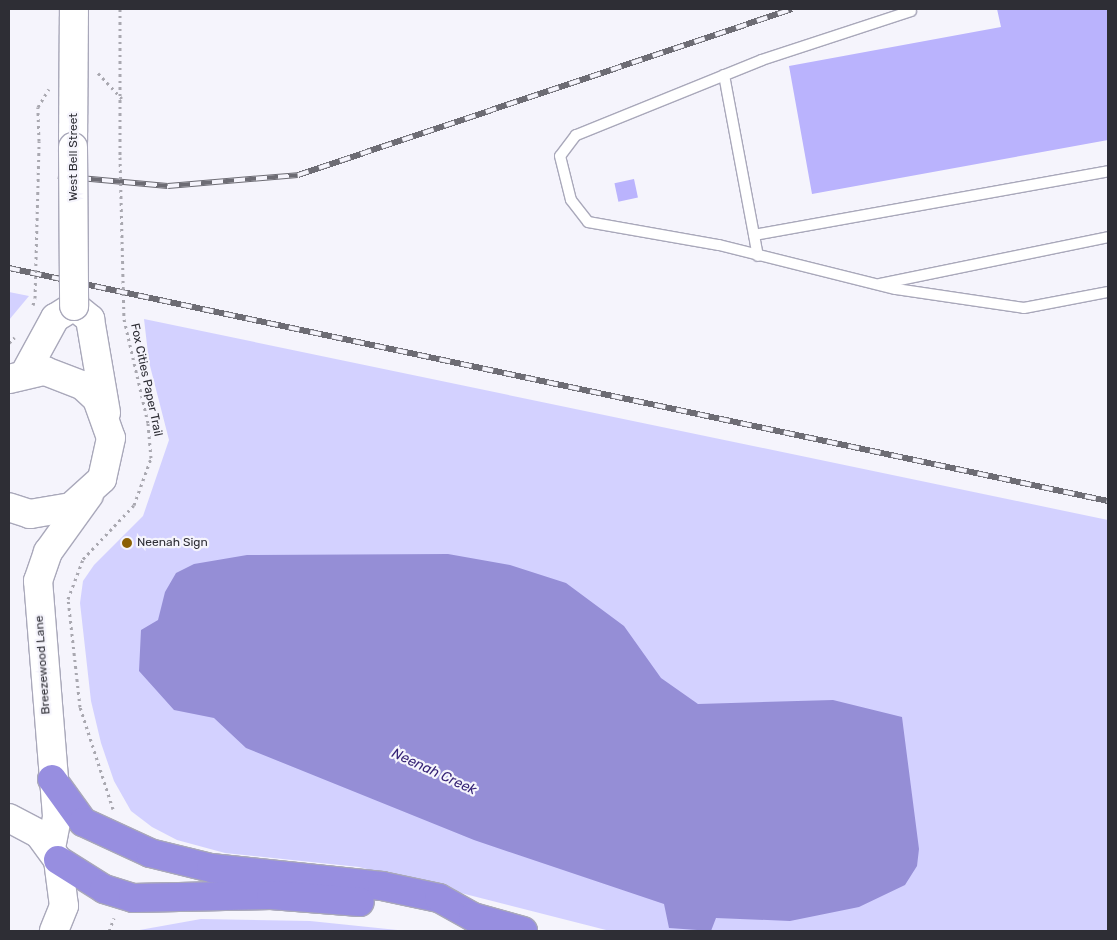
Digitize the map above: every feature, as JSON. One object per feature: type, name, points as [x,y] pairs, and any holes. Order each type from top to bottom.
[{"type":"highway","points":[[52,779],[83,822],[150,852],[211,868],[392,888],[439,898],[473,917]]},
{"type":"highway","points":[[54,854],[115,894],[146,899],[323,898],[473,917],[523,931]]},
{"type":"main road","name":"West Bell Street","points":[[74,9],[74,306]]},
{"type":"main road","points":[[17,376],[55,318],[74,306],[90,319],[106,417]]},
{"type":"main road","points":[[17,376],[45,371],[71,379],[97,400],[106,417]]},
{"type":"main road","name":"Breezewood Lane","points":[[54,931],[64,906],[54,854],[57,816],[52,779],[38,581],[48,552],[89,495],[110,459],[106,417]]},
{"type":"main road","points":[[9,507],[51,514],[89,495]]},
{"type":"main road","points":[[9,818],[39,834],[54,854]]},
{"type":"lane","points":[[910,11],[724,75],[576,135],[560,156],[571,200],[588,222],[758,256],[876,284],[1024,308],[1108,292]]},
{"type":"lane","points":[[724,75],[758,256]]},
{"type":"lane","points":[[754,235],[1108,170]]},
{"type":"lane","points":[[876,284],[1108,236]]},
{"type":"path","name":"Fox Cities Paper Trail","points":[[114,836],[113,808],[80,707],[68,599],[83,559],[127,515],[147,478],[151,441],[124,319],[120,157],[122,99],[120,9]]},
{"type":"path","points":[[35,298],[39,140],[38,107]]},
{"type":"path","points":[[118,339],[128,338]]},
{"type":"path","points":[[109,931],[115,894]]},
{"type":"shaded area","points":[[9,292],[29,296],[9,320]]},
{"type":"shaded area","points":[[144,319],[1108,520],[1108,931],[610,931],[359,867],[225,853],[177,840],[152,827],[131,811],[114,781],[101,743],[91,701],[80,603],[83,581],[94,565],[143,516],[169,440],[149,362]]},
{"type":"shaded area","points":[[201,919],[310,921],[407,931],[134,931]]},
{"type":"water","name":"Neenah Creek","points":[[448,554],[510,565],[566,583],[624,626],[661,678],[698,704],[833,700],[902,717],[919,849],[917,866],[905,885],[859,907],[790,921],[716,918],[711,931],[669,928],[664,904],[474,840],[246,748],[214,718],[174,710],[139,671],[141,630],[158,620],[165,592],[176,573],[194,564],[247,555]]},
{"type":"building","points":[[997,9],[1108,9],[1108,140],[812,194],[789,66],[1001,27]]},
{"type":"building","points":[[634,179],[638,198],[618,202],[614,183]]},
{"type":"railway","points":[[58,176],[168,186],[298,175],[792,9]]},
{"type":"railway","points":[[9,268],[1108,501]]},
{"type":"place","name":"Neenah Sign","points":[[127,543]]}]
